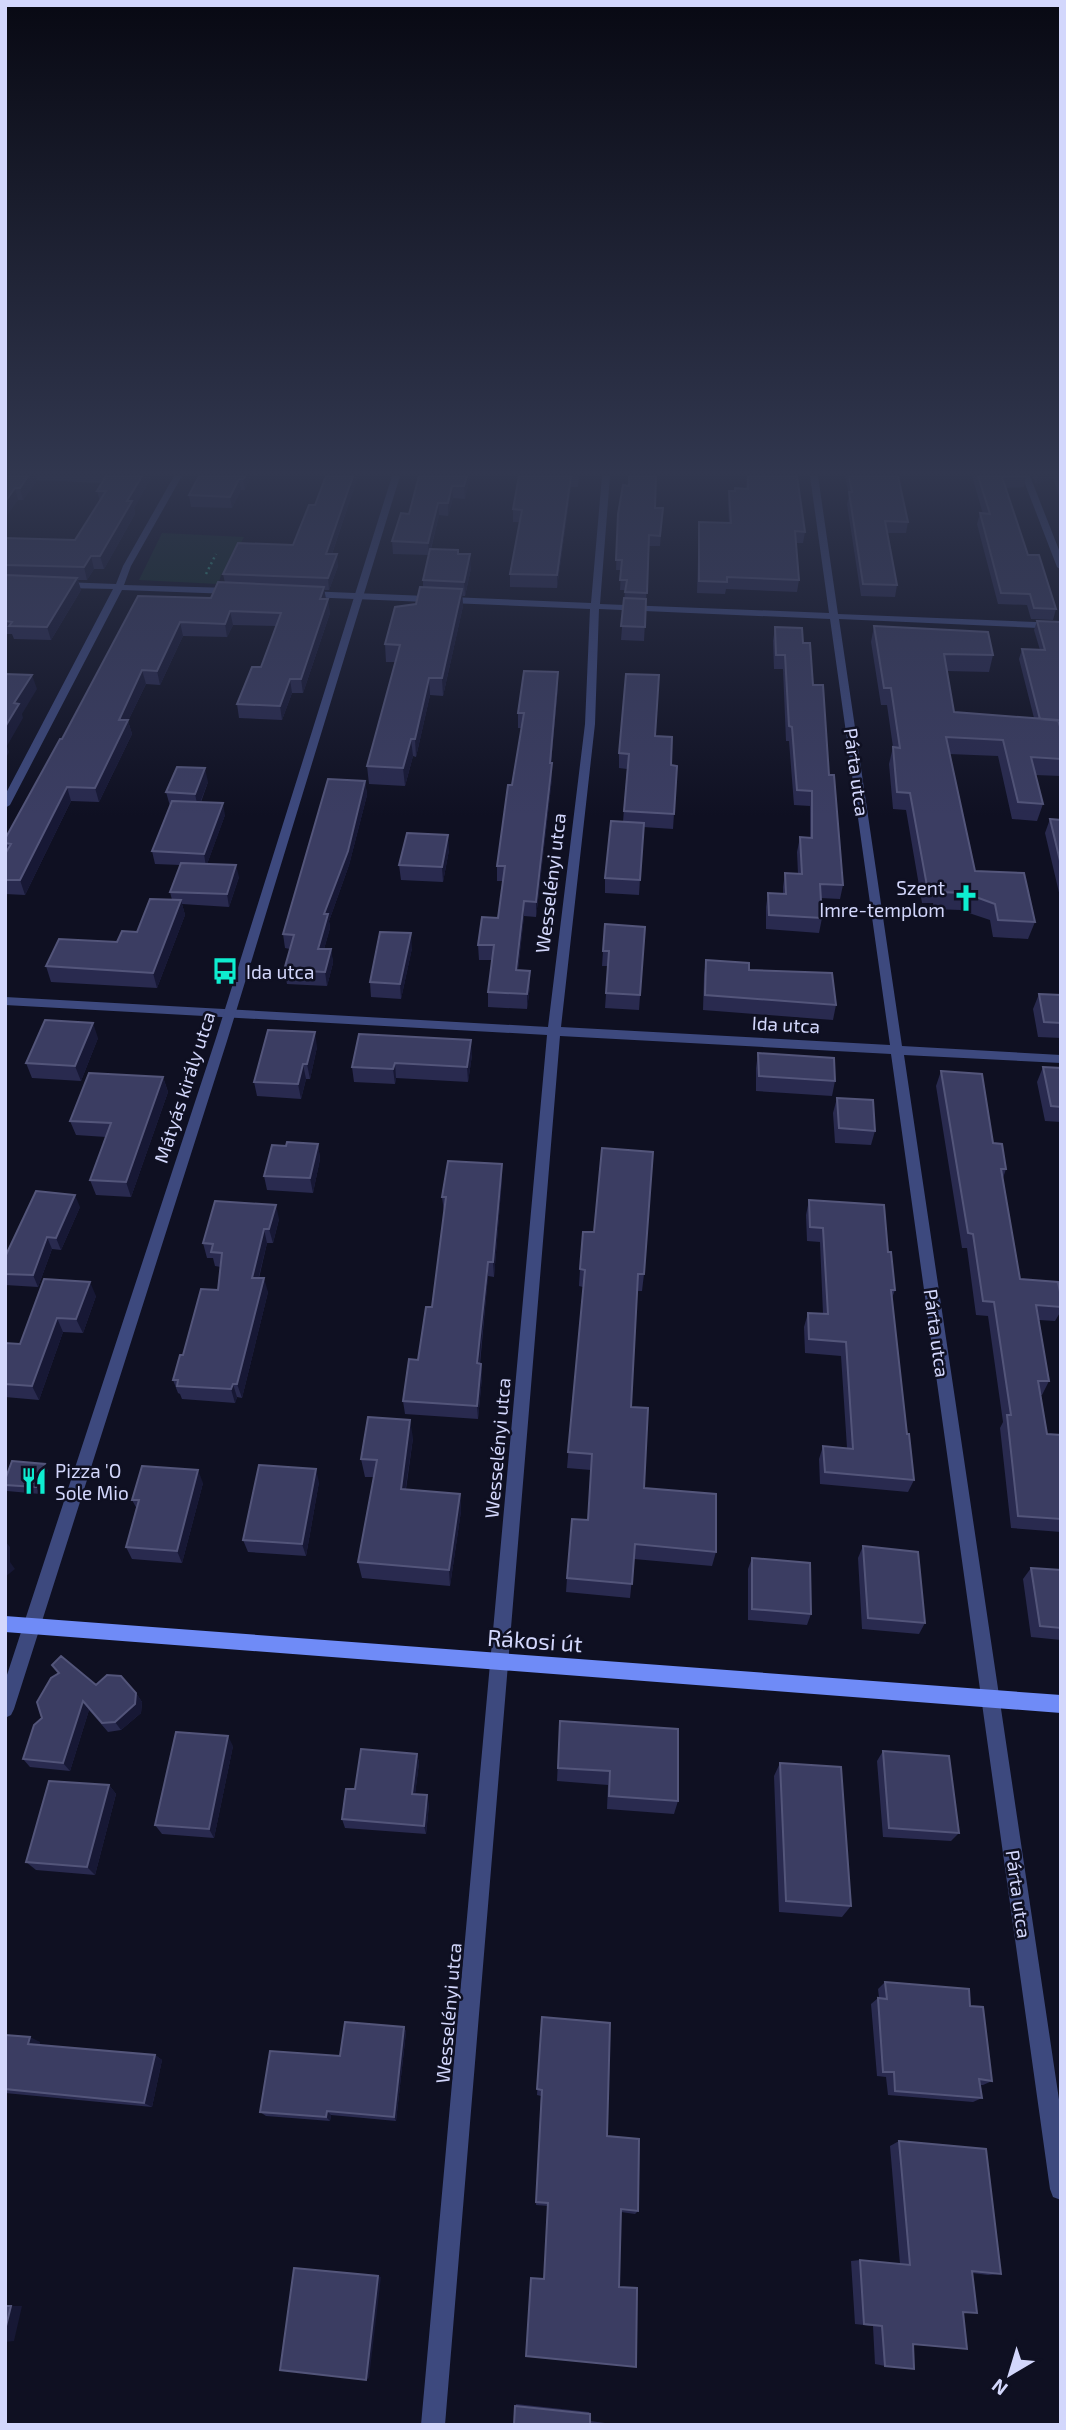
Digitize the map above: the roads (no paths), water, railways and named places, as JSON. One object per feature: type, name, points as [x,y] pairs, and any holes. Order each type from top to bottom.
[{"type":"main road","name":"Rákosi út","points":[[5,1623],[1061,1704]]},
{"type":"street","points":[[5,805],[118,589]]},
{"type":"street","points":[[180,589],[246,592]]},
{"type":"street","name":"Mátyás király utca","points":[[5,1709],[230,1013],[362,589]]},
{"type":"street","name":"Wesselényi utca","points":[[433,2425],[554,1031],[590,724],[596,589]]},
{"type":"street","name":"Párta utca","points":[[831,589],[1061,2189]]},
{"type":"street","points":[[298,594],[1061,626]]},
{"type":"street","name":"Ida utca","points":[[5,1002],[1061,1059]]},
{"type":"place","name":"Szent Imre-templom","points":[[966,898]]},
{"type":"place","name":"Ida utca","points":[[225,971]]},
{"type":"place","name":"Pizza 'O Sole Mio","points":[[34,1481]]}]
